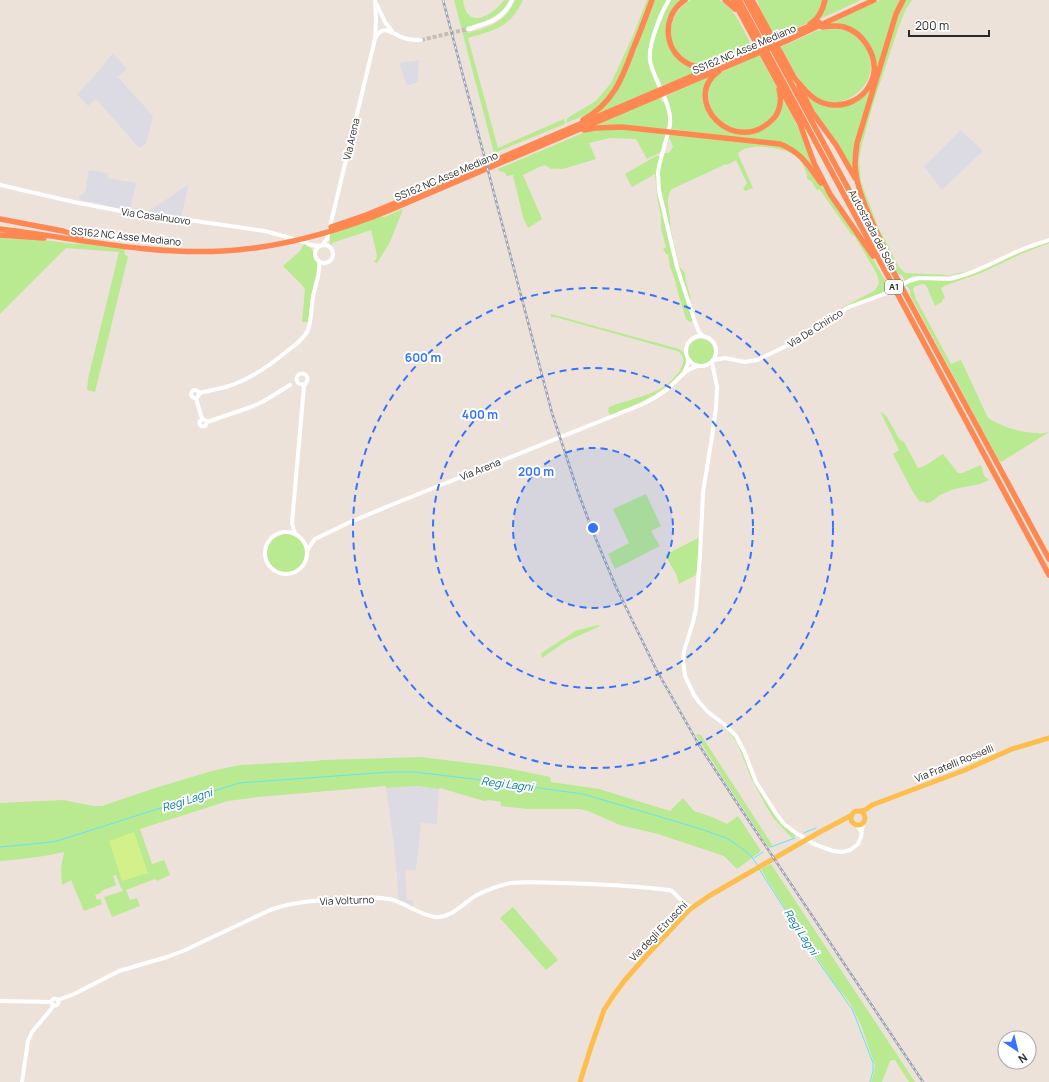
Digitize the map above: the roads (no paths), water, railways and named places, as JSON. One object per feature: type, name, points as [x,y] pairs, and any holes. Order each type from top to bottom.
[{"type":"highway","points":[[575,129],[608,100],[620,81],[652,0]]},
{"type":"highway","points":[[685,0],[677,7],[671,16],[668,24],[669,41],[673,49],[683,61],[700,68],[716,66]]},
{"type":"highway","points":[[725,0],[743,19]]},
{"type":"highway","points":[[733,0],[800,124],[814,162],[830,194]]},
{"type":"highway","name":"Autostrada del Sole","points":[[739,0],[1049,575]]},
{"type":"highway","name":"Autostrada del Sole","points":[[746,0],[1049,559]]},
{"type":"highway","points":[[752,0],[812,112],[839,151],[858,185],[896,278]]},
{"type":"highway","points":[[756,0],[758,10]]},
{"type":"highway","points":[[797,34],[813,22],[820,14],[825,0]]},
{"type":"highway","name":"SS162 NC Asse Mediano","points":[[797,34],[866,0]]},
{"type":"highway","name":"SS162 NC Asse Mediano","points":[[0,229],[146,245],[192,248],[235,247],[260,244],[334,229],[567,135],[575,129],[716,66],[752,53],[874,0]]},
{"type":"highway","points":[[858,185],[855,155],[896,14],[903,0]]},
{"type":"highway","points":[[792,74],[803,88],[815,99],[830,105],[838,105],[846,104],[862,96],[868,89],[874,72],[870,50],[858,34],[851,30],[844,27],[829,26],[797,34]]},
{"type":"highway","name":"SS162 NC Asse Mediano","points":[[389,208],[527,147],[543,138],[575,129],[729,65],[752,53]]},
{"type":"highway","points":[[729,65],[716,74],[709,82],[705,91],[705,98],[710,112],[715,120],[726,128],[740,133],[755,131],[763,128],[776,116],[779,108],[780,92],[774,76]]},
{"type":"highway","points":[[575,129],[622,127],[780,144],[802,157],[859,234],[893,286]]},
{"type":"highway","points":[[0,219],[63,231],[80,238]]},
{"type":"highway","name":"SS162 NC Asse Mediano","points":[[0,225],[139,248],[196,252],[250,249],[291,242],[325,231]]},
{"type":"highway","points":[[0,235],[56,240],[80,238]]},
{"type":"main road","name":"Via Fratelli Rosselli","points":[[864,811],[872,805],[965,770],[1012,749],[1049,738]]},
{"type":"main road","points":[[864,811],[865,820],[861,824],[856,824],[852,818],[855,812],[864,811]]},
{"type":"main road","name":"Via degli Etruschi","points":[[580,1082],[604,1010],[625,980],[688,908],[841,820],[852,818]]},
{"type":"street","name":"Via Arena","points":[[375,0],[385,22],[394,33]]},
{"type":"street","name":"Via Arena","points":[[321,246],[327,239],[374,39],[376,20],[375,0]]},
{"type":"street","points":[[468,29],[488,24],[498,18],[508,8],[512,0]]},
{"type":"street","points":[[660,87],[650,60],[650,45],[669,0]]},
{"type":"street","points":[[374,39],[378,33],[383,30],[394,33],[405,39],[420,40]]},
{"type":"street","points":[[664,96],[671,118],[659,166],[659,190],[677,267],[695,322],[700,334],[703,336]]},
{"type":"street","name":"Via Casalnuovo","points":[[0,185],[131,214],[180,219],[265,231],[311,245],[321,246]]},
{"type":"street","points":[[319,261],[324,262],[330,260],[332,256],[332,251],[327,239]]},
{"type":"street","name":"Via De Chirico","points":[[713,361],[725,358],[745,362],[757,360],[797,341],[849,307],[884,294],[909,281],[919,278],[954,278],[980,269],[1015,252],[1049,240]]},
{"type":"street","points":[[311,245],[319,261],[320,269]]},
{"type":"street","points":[[315,253],[321,246],[326,245],[330,247]]},
{"type":"street","points":[[285,532],[295,534],[302,539],[306,544],[307,551],[307,558],[304,565],[295,572],[288,574],[277,572],[271,568],[266,561],[265,553],[268,541],[277,534],[285,532],[290,528],[292,523],[304,386],[308,379],[305,374],[299,374],[290,385],[251,408],[207,422],[205,426],[201,426],[199,422],[202,420],[196,398],[199,393],[236,383],[263,370],[294,346],[304,336],[310,323],[312,299],[320,269],[324,262]]},
{"type":"street","points":[[693,339],[703,336],[713,341],[716,346],[717,352],[713,361],[706,366],[697,366],[692,364],[686,352],[687,346],[693,339],[696,336],[695,322]]},
{"type":"street","points":[[717,352],[725,358]]},
{"type":"street","points":[[684,373],[688,363],[688,358]]},
{"type":"street","points":[[713,361],[717,387],[716,407],[703,492],[696,609],[683,656],[685,676],[699,702],[708,712],[736,736],[744,751],[756,782],[784,824],[814,844],[838,852],[850,850],[856,846],[861,838],[863,823]]},
{"type":"street","name":"Via Arena","points":[[302,539],[316,539],[367,515],[643,404],[656,397],[672,385],[684,373],[697,366]]},
{"type":"street","points":[[706,366],[715,373]]},
{"type":"street","points":[[297,377],[298,383],[302,389],[303,397]]},
{"type":"street","points":[[290,385],[298,383],[303,385],[306,383]]},
{"type":"street","points":[[196,398],[190,394],[195,390],[199,393]]},
{"type":"street","points":[[292,523],[295,534]]},
{"type":"street","name":"Via Arena","points":[[307,551],[316,539]]},
{"type":"street","points":[[856,824],[861,831]]},
{"type":"street","name":"Via Volturno","points":[[52,1004],[55,1006],[58,1000],[74,994],[119,971],[183,951],[270,910],[307,901],[375,898],[393,900],[414,911],[435,917],[442,917],[450,914],[477,896],[497,887],[510,883],[523,882],[590,884],[669,890],[672,891],[688,908]]},
{"type":"street","points":[[0,1000],[52,1004]]},
{"type":"street","points":[[22,1082],[28,1041],[32,1032],[52,1004]]},
{"type":"waterway","name":"Regi Lagni","points":[[0,847],[57,841],[239,783],[390,772],[415,772],[583,794],[698,828],[726,838],[750,855],[758,866]]},
{"type":"waterway","points":[[804,833],[816,828]]},
{"type":"waterway","points":[[771,847],[795,838]]},
{"type":"waterway","points":[[754,858],[763,852]]},
{"type":"waterway","name":"Regi Lagni","points":[[759,869],[820,964],[852,1009],[873,1063],[873,1071],[870,1082]]},
{"type":"tunnel","points":[[421,40],[468,29]]},
{"type":"railway","points":[[443,0],[552,413],[578,492],[616,587],[656,669],[699,745],[923,1082]]}]
